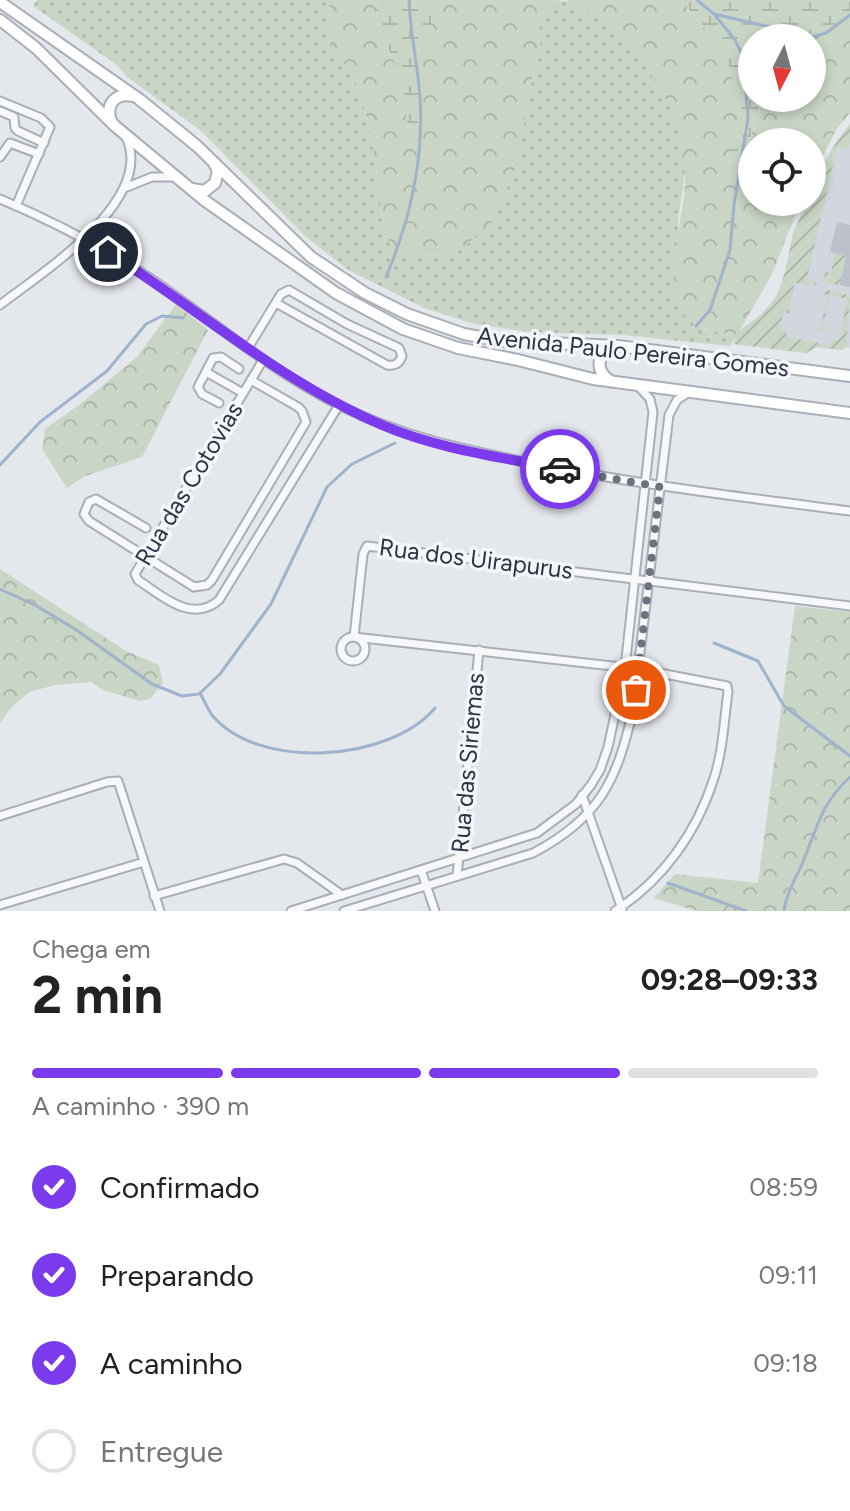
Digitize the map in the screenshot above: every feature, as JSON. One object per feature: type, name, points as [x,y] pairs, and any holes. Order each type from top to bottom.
[{"type":"main road","name":"Avenida Paulo Pereira Gomes","points":[[0,2],[139,99],[213,161],[311,257],[365,293],[407,314],[484,338],[618,346],[850,376]]},
{"type":"main road","name":"Avenida Paulo Pereira Gomes","points":[[0,20],[36,48],[115,126],[188,187],[326,286],[403,329],[458,348],[615,382],[850,413]]},
{"type":"main road","points":[[115,126],[109,117],[113,101],[122,95],[139,99]]},
{"type":"main road","points":[[188,187],[200,191],[212,187],[218,175],[213,161]]},
{"type":"main road","points":[[615,382],[603,376],[599,362],[603,352],[618,346]]},
{"type":"street","points":[[0,101],[49,123],[50,130],[16,206]]},
{"type":"street","points":[[0,111],[14,117],[18,131],[44,143]]},
{"type":"street","points":[[0,305],[86,238],[125,188],[131,154],[125,135]]},
{"type":"street","points":[[0,157],[10,143],[39,154]]},
{"type":"street","points":[[125,188],[152,177],[176,177]]},
{"type":"street","points":[[0,199],[86,238],[151,279],[263,360],[339,405],[383,426],[447,446],[644,485],[850,511]]},
{"type":"street","points":[[248,348],[276,303],[284,291],[295,292],[347,324],[399,348],[402,356],[400,362],[394,366],[387,365],[276,303]]},
{"type":"street","points":[[219,403],[199,391],[199,383],[213,358],[216,356],[239,369]]},
{"type":"street","name":"Rua das Cotovias","points":[[263,360],[135,574],[138,580],[188,610],[213,606],[239,571],[339,405]]},
{"type":"street","points":[[206,372],[243,393]]},
{"type":"street","points":[[146,528],[96,499],[89,502],[84,514],[89,521],[194,587],[207,585],[303,429],[305,417],[298,407],[251,380]]},
{"type":"street","points":[[291,911],[537,833],[554,822],[582,795],[600,770],[625,668],[653,412],[648,396],[636,385]]},
{"type":"street","points":[[344,911],[533,853],[554,842],[588,813],[615,775],[622,756],[639,669],[669,415],[677,400],[689,392]]},
{"type":"street","name":"Rua dos Uirapurus","points":[[620,910],[667,867],[694,824],[714,778],[727,686],[639,669],[354,637],[363,554],[367,546],[850,606]]},
{"type":"street","name":"Rua das Siriemas","points":[[457,876],[479,650]]},
{"type":"street","points":[[0,816],[118,781],[160,911]]},
{"type":"street","points":[[582,795],[620,910]]},
{"type":"street","points":[[154,896],[284,859],[297,863],[342,895]]},
{"type":"street","points":[[0,905],[144,862]]},
{"type":"street","points":[[421,870],[435,911]]},
{"type":"shaded area","points":[[850,124],[850,348],[817,347],[806,353],[734,344],[736,333],[762,314],[777,295],[793,233],[801,216],[826,216],[826,163]]},
{"type":"green space","points":[[37,0],[329,0],[331,41],[356,84],[371,130],[385,236],[403,255],[456,254],[520,157],[526,101],[540,51],[539,19],[552,0],[574,4],[597,16],[618,34],[656,81],[670,107],[685,154],[678,234],[703,329],[737,335],[730,346],[622,335],[530,332],[474,324],[424,308],[348,270],[305,236],[200,130],[127,77],[117,65],[33,6]]},
{"type":"green space","points":[[329,0],[376,0],[377,23],[402,79],[408,131],[413,136],[420,124],[417,57],[431,24],[434,0],[552,0],[539,19],[540,51],[526,101],[520,157],[494,220],[456,254],[403,255],[385,236],[371,130],[356,84],[331,41]]},
{"type":"green space","points":[[376,0],[434,0],[431,24],[417,57],[420,124],[419,131],[412,136],[408,132],[402,79],[377,23]]},
{"type":"green space","points":[[565,0],[681,0],[724,51],[738,88],[740,112],[729,165],[738,163],[738,216],[795,216],[771,276],[737,335],[706,329],[693,323],[682,312],[674,285],[685,185],[684,156],[678,128],[667,101],[634,52],[590,14]]},
{"type":"green space","points":[[681,0],[850,0],[850,22],[826,44],[826,24],[738,24],[738,88],[724,51]]},
{"type":"green space","points":[[850,22],[850,113],[826,150],[826,128],[752,128],[758,112],[826,112],[826,44]]},
{"type":"green space","points":[[740,112],[758,112],[752,128],[738,128],[738,168],[729,165]]},
{"type":"green space","points":[[850,124],[850,143],[845,149],[837,148],[826,196],[826,159]]},
{"type":"green space","points":[[801,216],[821,216],[807,279],[815,281],[817,285],[794,283],[789,313],[783,312],[780,328],[786,330],[786,337],[830,345],[832,339],[839,340],[847,299],[829,295],[823,328],[827,331],[816,329],[821,327],[827,295],[822,293],[826,290],[848,295],[846,347],[842,350],[817,347],[806,353],[734,344],[736,333],[762,314],[777,295],[793,233]]},
{"type":"green space","points":[[836,247],[847,249],[840,285],[827,283],[824,279],[825,272],[831,273]]},
{"type":"green space","points":[[176,304],[208,330],[142,457],[85,476],[67,488],[42,449],[45,429],[137,357]]},
{"type":"green space","points":[[0,569],[126,651],[159,665],[163,683],[150,699],[140,701],[103,690],[91,682],[55,685],[29,692],[0,723]]},
{"type":"green space","points":[[795,606],[850,612],[850,911],[697,911],[654,898],[675,874],[758,883]]},
{"type":"building","points":[[837,222],[850,225],[850,287],[840,285],[846,256],[830,252]]},
{"type":"waterway","points":[[386,277],[414,189],[420,144],[420,98],[409,0]]},
{"type":"waterway","points":[[696,326],[710,310],[730,250],[748,118],[743,56],[735,40],[714,14],[697,0]]},
{"type":"waterway","points":[[714,14],[813,37],[826,33],[850,15]]},
{"type":"waterway","points":[[0,465],[40,422],[107,371],[146,324],[162,316],[183,318]]},
{"type":"waterway","points":[[0,589],[75,629],[152,684],[182,696],[199,694],[220,674],[271,604],[327,487],[352,464],[395,443]]},
{"type":"waterway","points":[[714,643],[758,661],[784,706],[850,756]]},
{"type":"waterway","points":[[200,693],[212,715],[233,733],[260,745],[291,752],[324,753],[357,749],[388,740],[414,726],[435,708]]},
{"type":"waterway","points":[[784,911],[820,818],[850,777]]},
{"type":"waterway","points":[[668,883],[746,911]]},
{"type":"way so far","points":[[560,469],[660,487],[636,690]]},
{"type":"route","points":[[108,252],[151,279],[263,360],[339,405],[414,437],[560,469]]}]
